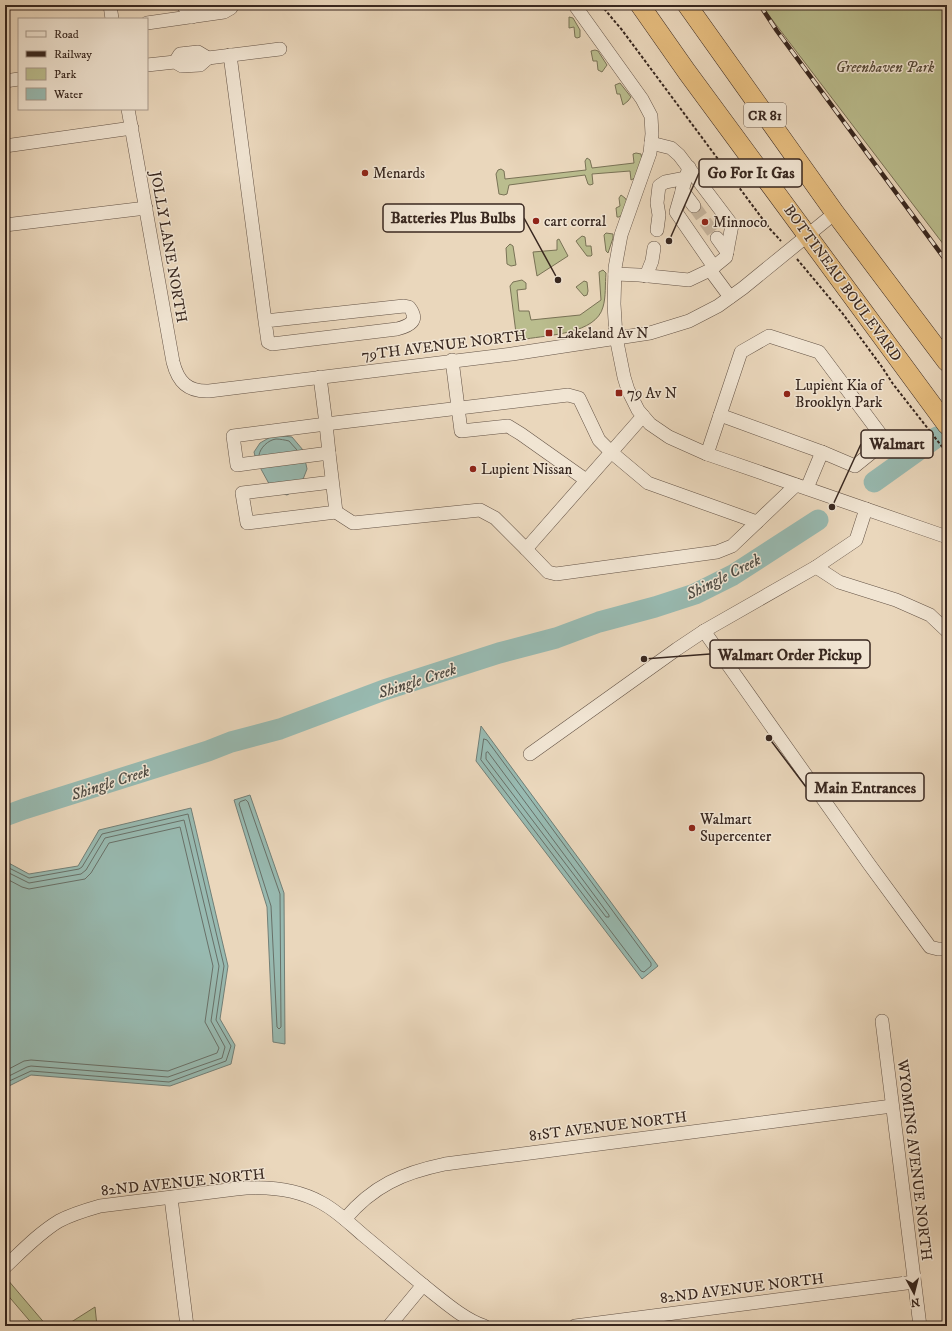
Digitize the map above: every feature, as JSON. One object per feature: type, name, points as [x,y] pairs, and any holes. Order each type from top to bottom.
[{"type":"highway","name":"BOTTINEAU BOULEVARD","points":[[640,5],[687,72],[947,425]]},
{"type":"highway","name":"CR 81","points":[[687,5],[835,213],[947,362]]},
{"type":"street","points":[[110,5],[112,18]]},
{"type":"street","points":[[183,5],[192,17]]},
{"type":"street","points":[[148,23],[224,12],[231,8],[232,5]]},
{"type":"street","points":[[576,6],[642,99],[651,116],[652,134],[650,153],[621,235],[615,274],[614,304],[616,337],[624,377],[628,390],[638,410],[650,424],[669,437],[707,454],[947,537]]},
{"type":"street","points":[[148,65],[175,62],[182,66],[200,65],[208,58],[280,49]]},
{"type":"street","points":[[230,55],[265,321],[268,342],[272,344],[397,329],[406,327],[414,319],[409,307],[404,306],[265,321]]},
{"type":"street","points":[[5,80],[18,79]]},
{"type":"street","name":"JOLLY LANE NORTH","points":[[128,110],[173,362],[180,380],[187,387]]},
{"type":"street","points":[[5,146],[132,128]]},
{"type":"street","points":[[651,142],[671,148],[679,155],[694,206]]},
{"type":"street","points":[[657,230],[659,215],[657,204],[659,186],[664,182],[685,178]]},
{"type":"street","points":[[615,274],[687,281],[692,280],[712,269],[726,258],[732,225],[685,178]]},
{"type":"street","points":[[685,178],[676,212],[730,297]]},
{"type":"street","points":[[5,225],[146,208]]},
{"type":"street","name":"79TH AVENUE NORTH","points":[[187,387],[198,391],[209,391],[452,360],[512,354],[650,333],[689,321],[718,306],[835,213]]},
{"type":"street","points":[[717,238],[727,252]]},
{"type":"street","points":[[646,276],[652,261],[654,248]]},
{"type":"street","points":[[707,454],[720,415],[741,352],[769,336],[819,352],[881,435],[881,445],[854,466],[822,452],[720,415]]},
{"type":"street","points":[[452,360],[461,431],[508,426],[586,480]]},
{"type":"street","points":[[320,377],[336,512]]},
{"type":"street","points":[[329,453],[237,465],[233,436],[568,395],[580,398],[599,440],[648,483],[758,522]]},
{"type":"street","points":[[526,549],[643,416]]},
{"type":"street","points":[[332,482],[242,493],[246,523],[336,512],[353,523],[480,510],[495,518],[548,572],[556,574],[717,552],[732,546],[758,522],[802,486],[822,452]]},
{"type":"street","points":[[530,754],[670,653],[704,631],[816,567],[856,540],[866,509]]},
{"type":"street","points":[[816,567],[839,582],[896,600],[930,615],[947,631]]},
{"type":"street","points":[[704,631],[868,864],[930,946],[938,949],[947,949]]},
{"type":"street","name":"WYOMING AVENUE NORTH","points":[[882,1021],[920,1326]]},
{"type":"street","name":"81ST AVENUE NORTH","points":[[345,1219],[357,1205],[386,1184],[399,1177],[421,1169],[444,1164],[892,1106]]},
{"type":"street","name":"82ND AVENUE NORTH","points":[[5,1268],[42,1233],[60,1221],[80,1212],[100,1206],[256,1187],[278,1189],[300,1194],[322,1203],[345,1219],[445,1303],[465,1317],[484,1326]]},
{"type":"street","points":[[171,1198],[187,1326]]},
{"type":"street","name":"82ND AVENUE NORTH","points":[[575,1326],[914,1282]]},
{"type":"street","points":[[389,1326],[423,1285]]},
{"type":"path","points":[[601,5],[622,30],[770,229],[843,314],[893,384],[947,453]]},
{"type":"green space","name":"Greenhaven Park","points":[[761,5],[947,5],[947,249]]},
{"type":"green space","points":[[569,17],[573,18],[580,30],[580,37],[575,37],[574,27],[569,28]]},
{"type":"green space","points":[[591,51],[598,51],[607,65],[602,72],[598,70],[597,61],[593,61]]},
{"type":"green space","points":[[620,83],[631,97],[623,105],[620,94],[617,94],[615,85]]},
{"type":"green space","points":[[633,154],[641,154],[642,160],[635,178],[631,180],[630,171],[592,174],[593,184],[590,185],[588,184],[585,175],[509,185],[507,194],[499,194],[496,174],[498,170],[501,169],[504,171],[505,179],[586,170],[585,161],[587,158],[590,160],[592,168],[634,163]]},
{"type":"green space","points":[[621,195],[627,201],[622,215],[617,217],[616,208],[620,206],[619,198]]},
{"type":"green space","points":[[606,233],[613,234],[608,253],[606,251],[604,235]]},
{"type":"green space","points":[[582,236],[585,237],[586,246],[591,246],[591,256],[587,256],[576,241]]},
{"type":"green space","points":[[559,239],[568,256],[537,276],[533,252],[557,250],[557,240]]},
{"type":"green space","points":[[510,244],[513,246],[516,265],[511,266],[507,264],[506,248]]},
{"type":"green space","points":[[603,270],[606,273],[604,303],[599,316],[591,323],[570,332],[520,339],[516,333],[510,286],[513,282],[522,280],[526,283],[526,289],[517,290],[519,311],[529,311],[531,320],[580,315],[601,300],[599,272]]},
{"type":"green space","points":[[584,281],[587,282],[588,291],[587,295],[584,296],[576,287]]},
{"type":"green space","points":[[7,1279],[47,1326],[34,1326],[5,1292],[5,1281]]},
{"type":"green space","points":[[95,1307],[97,1326],[65,1326]]},
{"type":"water","points":[[274,435],[292,437],[303,450],[307,469],[300,487],[287,495],[273,491],[256,460],[254,452],[260,443]]},
{"type":"water","points":[[481,726],[658,966],[642,979],[476,761]]},
{"type":"water","points":[[250,795],[284,893],[285,1044],[273,1042],[267,907],[234,800]]},
{"type":"water","points":[[191,808],[228,966],[220,1019],[235,1045],[231,1064],[170,1086],[31,1075],[5,1088],[5,861],[29,874],[78,866],[99,830]]},
{"type":"waterway","name":"Shingle Creek","points":[[874,482],[937,437]]},
{"type":"waterway","name":"Shingle Creek","points":[[5,816],[208,751],[231,742],[280,729],[384,690],[499,653],[556,638],[599,622],[655,607],[695,594],[733,575],[818,520]]},
{"type":"tunnel","points":[[694,206],[717,238]]},
{"type":"railway","points":[[760,5],[777,31],[947,262]]},
{"type":"place","name":"Menards","points":[[365,173]]},
{"type":"place","name":"cart corral","points":[[536,221]]},
{"type":"place","name":"Minnoco","points":[[705,222]]},
{"type":"place","name":"Go For It Gas","points":[[669,241]]},
{"type":"place","name":"Batteries Plus Bulbs","points":[[558,280]]},
{"type":"place","name":"Lakeland Av N","points":[[549,333]]},
{"type":"place","name":"79 Av N","points":[[619,393]]},
{"type":"place","name":"Lupient Kia of Brooklyn Park","points":[[787,394]]},
{"type":"place","name":"Lupient Nissan","points":[[473,469]]},
{"type":"place","name":"Walmart","points":[[832,507]]},
{"type":"place","name":"Walmart Order Pickup","points":[[644,659]]},
{"type":"place","name":"Main Entrances","points":[[769,738]]},
{"type":"place","name":"Walmart Supercenter","points":[[692,828]]}]
